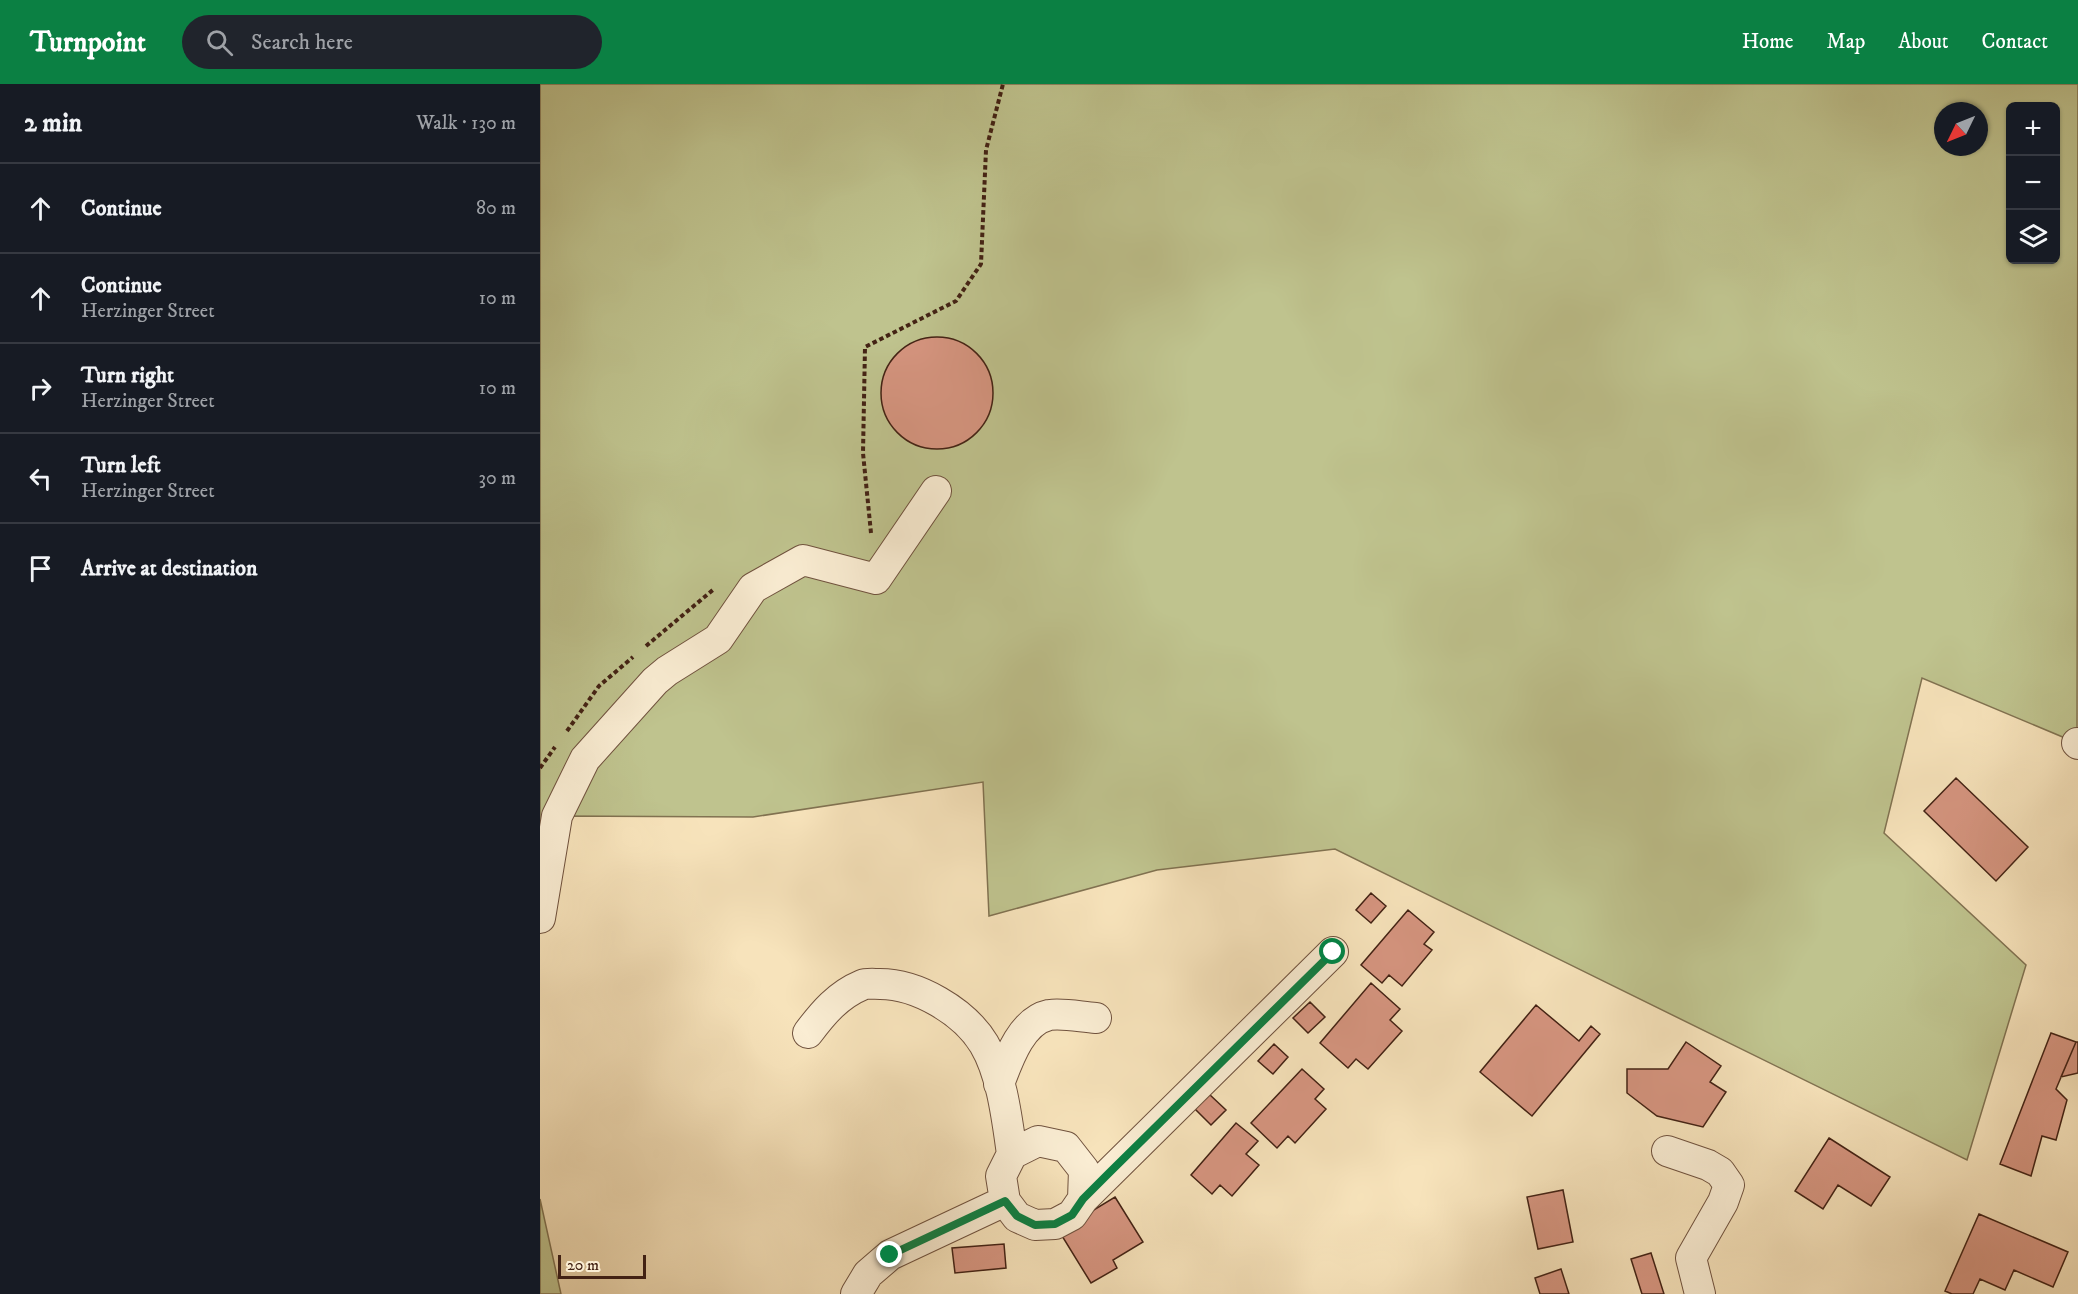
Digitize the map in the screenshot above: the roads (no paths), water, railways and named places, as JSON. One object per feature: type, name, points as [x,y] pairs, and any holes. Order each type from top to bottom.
[{"type":"street","points":[[540,918],[556,816],[585,759],[641,696],[667,670],[718,639],[753,588],[803,560],[876,579],[936,491]]},
{"type":"street","points":[[1083,1199],[1084,1170],[1066,1147],[1038,1141],[1012,1154],[1001,1176],[1005,1201],[1017,1216],[1035,1225],[1055,1224],[1072,1215],[1083,1199],[1333,952]]},
{"type":"street","points":[[808,1033],[837,999],[864,984],[894,984],[917,991],[958,1016],[984,1045],[999,1084],[1012,1154]]},
{"type":"street","points":[[999,1084],[1017,1043],[1035,1022],[1051,1015],[1096,1018]]},
{"type":"street","points":[[1667,1151],[1714,1168],[1720,1172],[1729,1185],[1723,1202],[1691,1258],[1700,1294]]},
{"type":"street","points":[[856,1294],[868,1274],[890,1255],[1005,1201]]}]
